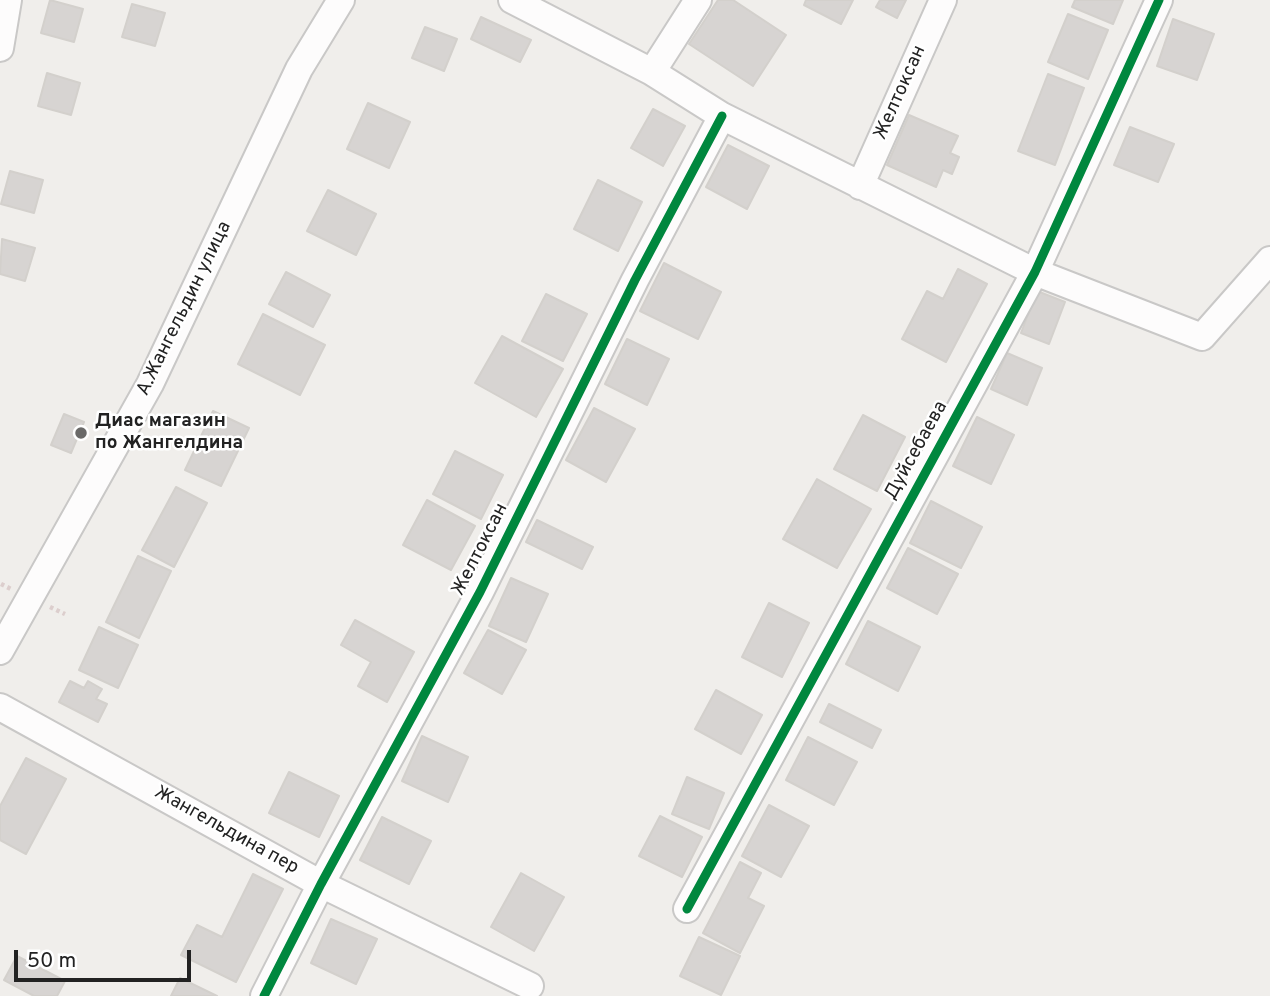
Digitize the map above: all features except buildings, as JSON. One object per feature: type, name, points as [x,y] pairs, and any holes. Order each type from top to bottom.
[{"type":"street","points":[[0,48],[8,0]]},
{"type":"street","name":"А.Жангельдин улица","points":[[2,644],[150,384],[299,69],[341,0]]},
{"type":"street","points":[[512,0],[652,72],[722,117],[1035,272],[1202,337],[1270,260]]},
{"type":"street","points":[[652,72],[698,0]]},
{"type":"street","name":"Желтоксан","points":[[860,186],[943,0]]},
{"type":"street","name":"Дуйсебаева","points":[[687,909],[1035,272],[1159,0]]},
{"type":"street","name":"Желтоксан","points":[[264,996],[321,884],[480,592],[635,280],[722,117]]},
{"type":"street","name":"Жангельдина пер","points":[[0,707],[321,884],[530,986]]},
{"type":"cycle path","points":[[687,909],[1035,272],[1159,0]]},
{"type":"cycle path","points":[[264,996],[321,884],[480,592],[635,280],[722,116]]},
{"type":"place","name":"Диас магазин по Жангелдина","points":[[81,433]]}]
